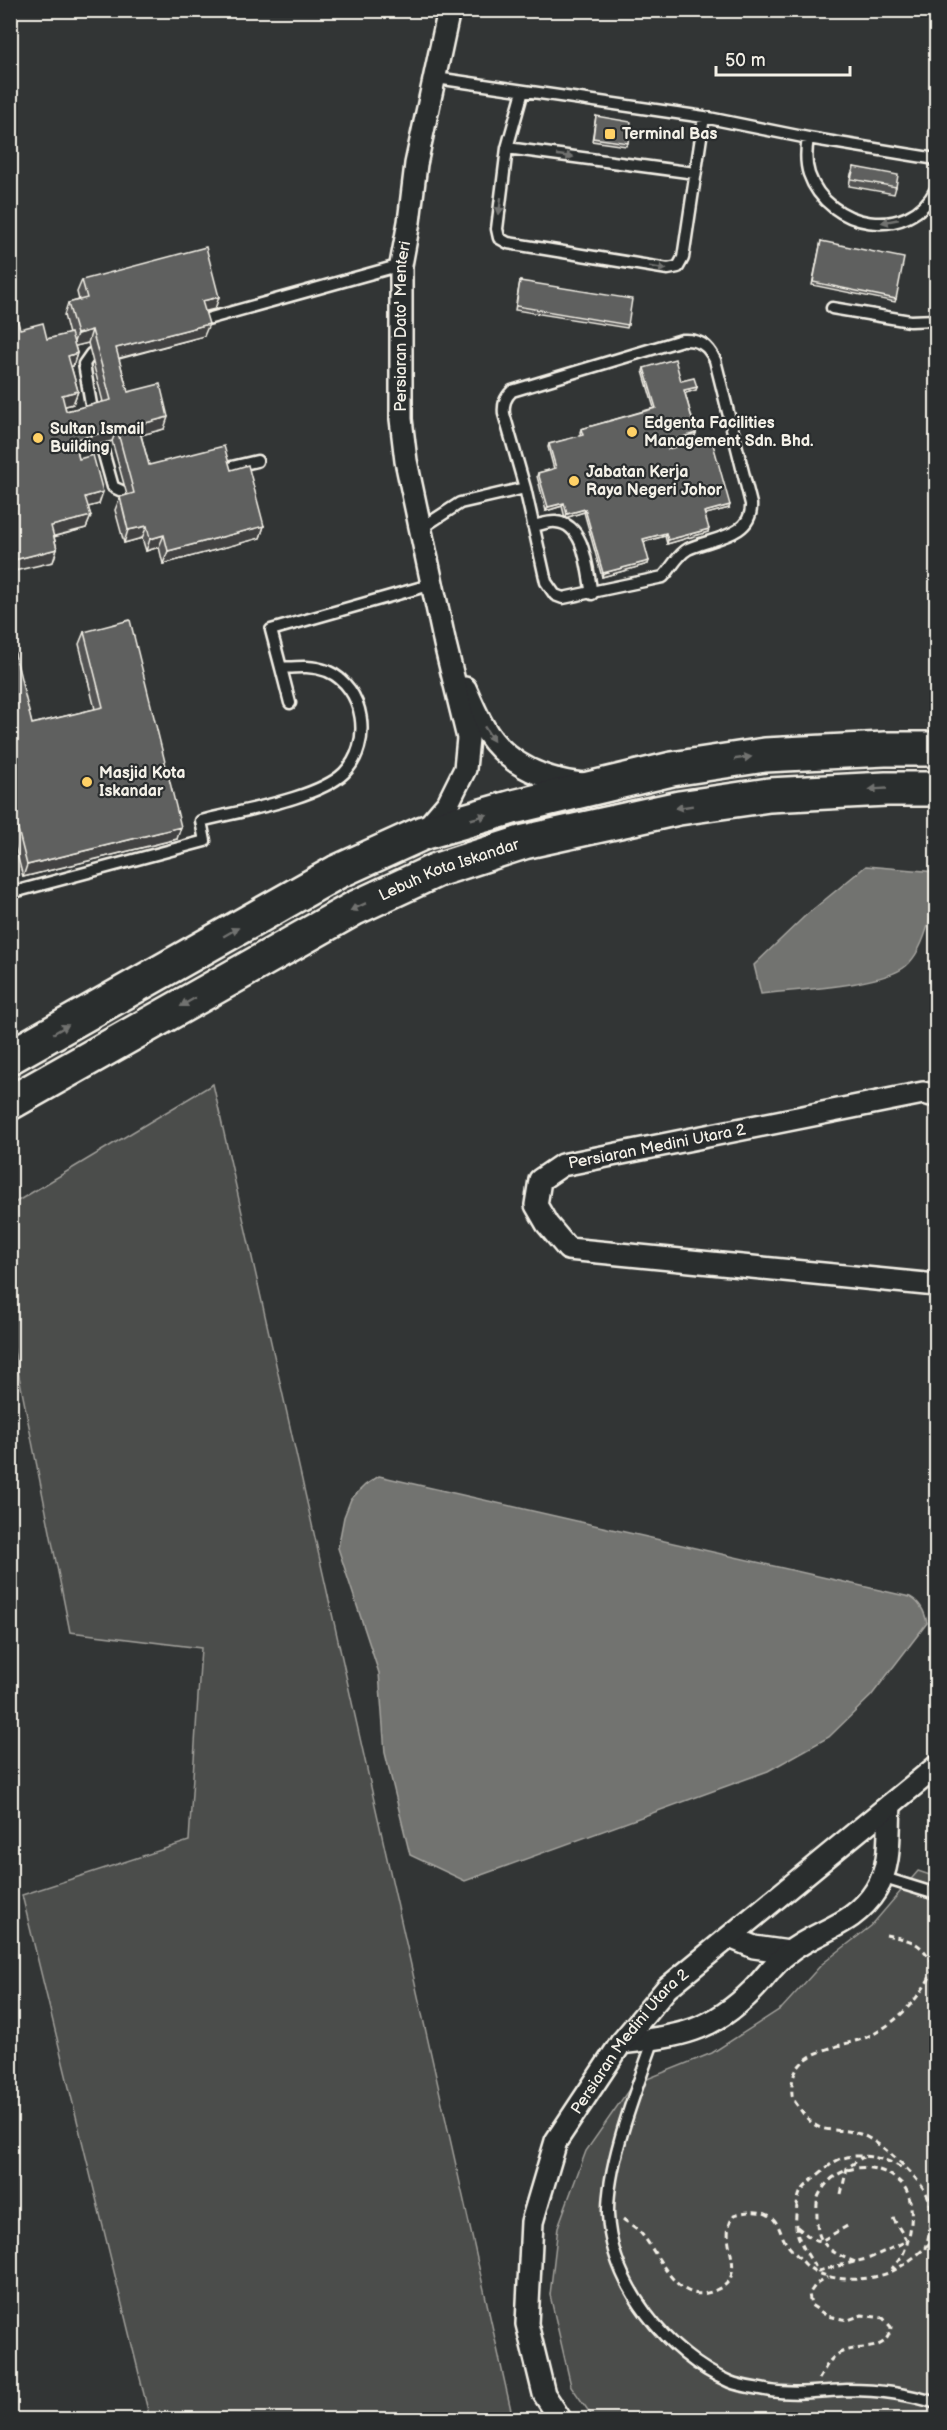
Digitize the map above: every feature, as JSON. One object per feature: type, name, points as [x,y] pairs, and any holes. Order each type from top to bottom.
[{"type":"highway","points":[[10,1057],[337,872],[423,833],[513,807],[672,769],[765,755],[936,749]]},
{"type":"highway","name":"Lebuh Kota Iskandar","points":[[10,1103],[355,908],[437,870],[524,842],[679,808],[769,795],[936,789]]},
{"type":"street","name":"Persiaran Dato' Menteri","points":[[423,833],[448,803],[465,769],[468,738],[420,529],[400,419],[400,265],[409,222],[416,164],[449,10]]},
{"type":"street","name":"Persiaran Dato' Menteri","points":[[445,644],[486,732],[502,752],[523,767],[560,781],[603,786]]},
{"type":"street","name":"Persiaran Medini Utara 2","points":[[936,1096],[923,1094],[562,1166],[540,1179],[536,1205],[547,1224],[568,1249],[936,1285]]},
{"type":"street","name":"Persiaran Medini Utara 2","points":[[561,2420],[544,2394],[527,2324],[532,2222],[556,2141],[621,2043],[667,1988],[936,1767]]},
{"type":"street","points":[[621,2043],[679,2036],[702,2028],[728,2012],[754,1990],[789,1952],[851,1917],[867,1903],[878,1887],[889,1847],[891,1804]]},
{"type":"street","points":[[730,1937],[754,1947],[789,1952]]},
{"type":"lane","points":[[436,78],[704,117],[808,138],[936,159]]},
{"type":"lane","points":[[523,91],[507,148],[497,229],[499,238],[503,242],[668,269],[678,267],[683,258],[704,117]]},
{"type":"lane","points":[[808,138],[806,155],[809,173],[816,189],[826,203],[840,214],[856,221],[891,222],[908,216],[922,207],[936,189]]},
{"type":"lane","points":[[507,148],[695,173]]},
{"type":"lane","points":[[200,321],[400,265]]},
{"type":"lane","points":[[832,308],[910,321],[936,320]]},
{"type":"lane","points":[[682,340],[702,343],[711,350],[751,504],[749,520],[736,531],[687,550],[678,557],[663,577],[592,594],[563,598],[555,596],[549,590],[533,526],[504,414],[503,405],[506,397],[512,391],[682,340]]},
{"type":"lane","points":[[91,354],[84,364],[93,416]]},
{"type":"lane","points":[[100,444],[113,488],[126,493]]},
{"type":"lane","points":[[223,469],[257,461]]},
{"type":"lane","points":[[420,529],[460,503],[525,488]]},
{"type":"lane","points":[[533,526],[554,521],[575,530],[580,540],[592,594]]},
{"type":"lane","points":[[290,703],[271,630],[434,584]]},
{"type":"lane","points":[[10,892],[205,842],[201,821],[315,792],[344,773],[355,758],[360,741],[363,720],[355,700],[343,682],[329,672],[311,666],[281,668]]},
{"type":"lane","points":[[881,1877],[936,1894]]},
{"type":"lane","points":[[654,2039],[627,2116],[612,2177],[608,2213],[612,2244],[632,2291],[652,2323],[692,2361],[732,2382],[773,2391],[810,2393],[870,2391],[936,2403]]},
{"type":"path","points":[[886,1935],[915,1942],[926,1951],[934,1966],[928,1984],[905,2011],[869,2036],[823,2050],[804,2060],[792,2076],[792,2097],[807,2119],[817,2128],[860,2134],[888,2150],[910,2173],[929,2198],[931,2223],[926,2248]]},
{"type":"path","points":[[818,2271],[805,2251],[796,2226],[800,2193],[821,2172],[839,2160],[864,2156],[891,2161],[910,2173]]},
{"type":"path","points":[[855,2262],[833,2253],[821,2241],[817,2229],[818,2197],[832,2178],[864,2156]]},
{"type":"path","points":[[841,2194],[847,2168]]},
{"type":"path","points":[[847,2168],[878,2169],[902,2184],[910,2203],[910,2226],[907,2241],[903,2254],[889,2272]]},
{"type":"path","points":[[608,2213],[623,2219],[638,2230],[682,2289],[700,2293],[712,2292],[726,2285],[732,2272],[728,2241],[730,2221],[734,2215],[748,2211],[767,2214],[776,2220],[786,2243],[807,2266],[827,2276],[856,2280],[889,2272],[926,2248],[936,2237]]},
{"type":"path","points":[[893,2218],[907,2241]]},
{"type":"path","points":[[796,2226],[812,2239],[821,2241],[849,2225]]},
{"type":"path","points":[[818,2271],[855,2262],[907,2241]]},
{"type":"path","points":[[810,2393],[830,2360],[842,2352],[883,2343],[889,2337],[891,2327],[884,2319],[862,2315],[848,2320],[827,2316],[811,2305],[809,2294],[816,2284],[827,2276]]},
{"type":"shaded area","points":[[866,866],[936,872],[935,895],[929,922],[925,936],[913,958],[906,966],[894,973],[858,983],[761,994],[754,965],[805,916]]},
{"type":"shaded area","points":[[213,1084],[513,2419],[150,2419],[22,1895],[189,1841],[201,1648],[70,1632],[11,1336],[11,1205]]},
{"type":"shaded area","points":[[379,1476],[910,1597],[921,1608],[927,1623],[871,1696],[829,1737],[768,1771],[465,1881],[410,1855],[385,1753],[379,1673],[338,1548],[344,1517],[351,1499],[365,1485]]},
{"type":"shaded area","points":[[918,1871],[936,1877],[936,2419],[594,2419],[571,2386],[550,2295],[558,2227],[586,2151],[632,2085],[712,2053],[782,2008],[822,1964],[871,1926]]},
{"type":"building","points":[[596,116],[631,122],[628,143],[593,138]]},
{"type":"building","points":[[854,167],[898,175],[896,187],[851,179]]},
{"type":"building","points":[[821,241],[904,258],[896,299],[813,282]]},
{"type":"building","points":[[206,247],[219,297],[202,301],[209,324],[116,348],[128,392],[160,384],[168,417],[138,425],[149,465],[224,446],[231,470],[248,465],[264,526],[168,551],[164,535],[150,539],[147,526],[128,530],[120,497],[134,493],[117,429],[74,440],[79,459],[93,455],[103,492],[85,497],[91,516],[51,526],[57,549],[10,561],[10,294],[20,329],[43,323],[47,339],[71,333],[77,353],[68,356],[78,391],[62,395],[66,411],[111,400],[92,330],[77,334],[68,303],[87,298],[82,280]]},
{"type":"building","points":[[520,281],[632,299],[628,325],[516,306]]},
{"type":"building","points":[[675,359],[681,381],[694,378],[697,387],[684,390],[696,433],[666,442],[668,449],[711,437],[730,505],[704,512],[709,529],[668,540],[666,533],[643,539],[649,561],[603,573],[585,509],[567,514],[564,503],[548,507],[538,473],[556,468],[549,444],[583,435],[581,429],[656,408],[644,368]]},
{"type":"building","name":"Masjid Kota Iskandar","points":[[130,620],[181,827],[27,865],[10,798],[10,651],[14,650],[32,724],[103,707],[84,632]]},
{"type":"place","name":"Terminal Bas","points":[[610,134]]},
{"type":"place","name":"Edgenta Facilities Management Sdn. Bhd.","points":[[632,432]]},
{"type":"place","name":"Sultan Ismail Building","points":[[38,438]]},
{"type":"place","name":"Jabatan Kerja Raya Negeri Johor","points":[[574,481]]},
{"type":"place","name":"Masjid Kota Iskandar","points":[[87,782]]}]
